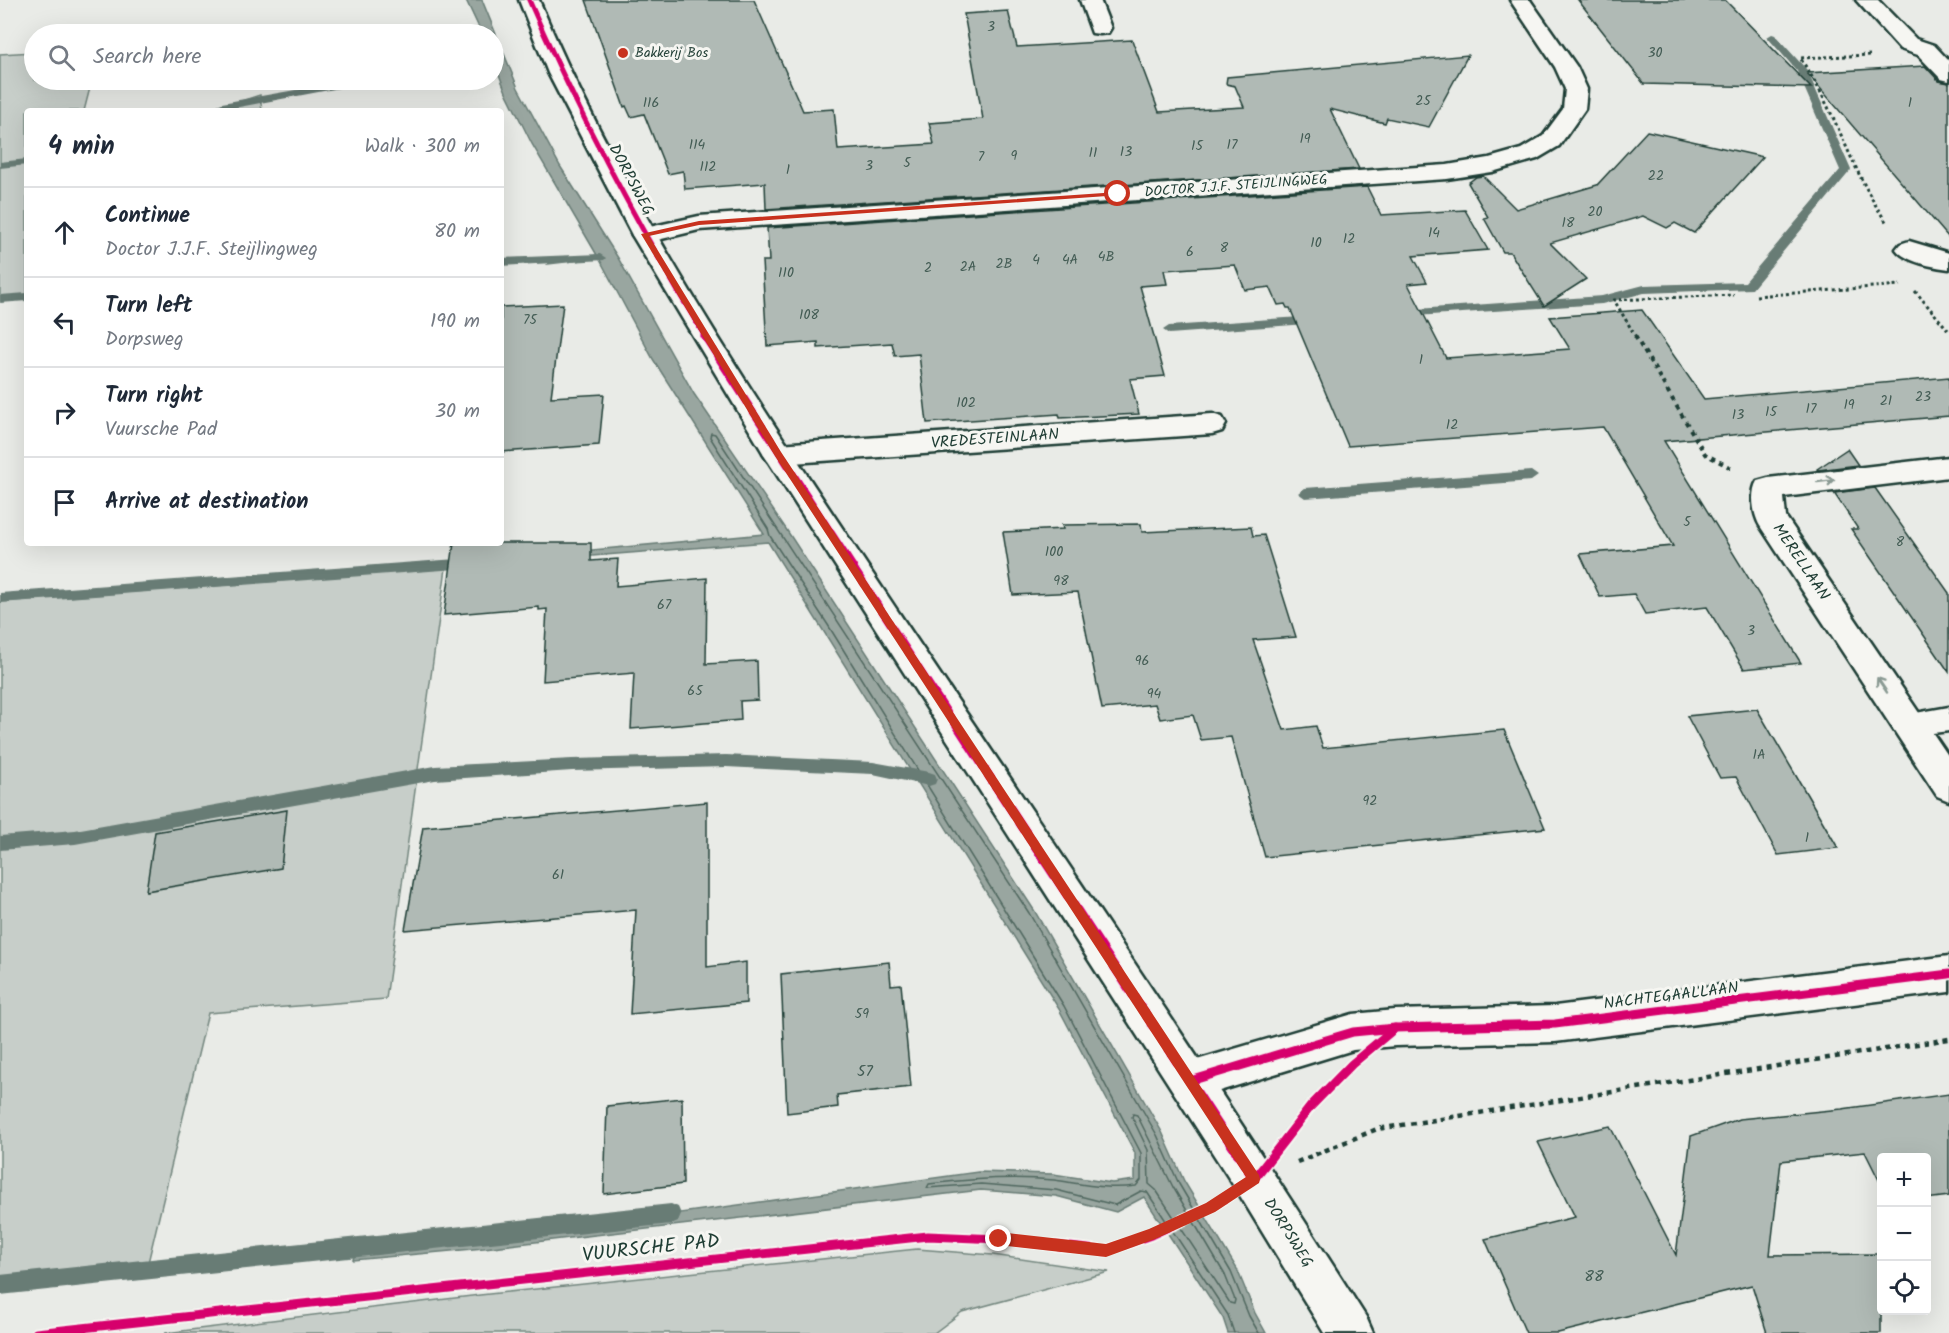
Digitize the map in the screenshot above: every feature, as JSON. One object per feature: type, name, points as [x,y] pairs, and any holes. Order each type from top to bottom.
[{"type":"street","name":"DORPSWEG","points":[[529,0],[559,72],[645,234],[778,454],[1254,1179],[1350,1333]]},
{"type":"street","points":[[1090,0],[1100,28]]},
{"type":"street","name":"DOCTOR J.J.F. STEIJLINGWEG","points":[[645,234],[699,223],[1447,172],[1492,165],[1528,154],[1551,141],[1574,109],[1576,89],[1566,67],[1520,0]]},
{"type":"street","points":[[1866,0],[1908,44],[1929,53],[1949,74]]},
{"type":"street","points":[[1909,249],[1939,260],[1949,261]]},
{"type":"street","name":"VREDESTEINLAAN","points":[[778,454],[1212,424]]},
{"type":"street","points":[[1768,488],[1949,466]]},
{"type":"street","name":"MERELLAAN","points":[[1768,488],[1771,518],[1949,786]]},
{"type":"street","name":"NACHTEGAALLAAN","points":[[1190,1081],[1353,1032],[1395,1028],[1556,1024],[1949,974]]},
{"type":"lane","points":[[1909,724],[1949,719]]},
{"type":"path","points":[[1909,249],[1877,209],[1816,79],[1800,58],[1929,53]]},
{"type":"path","points":[[1756,296],[1909,285],[1949,331]]},
{"type":"path","points":[[1734,295],[1614,300],[1705,454],[1768,488]]},
{"type":"path","points":[[1254,1179],[1377,1129],[1949,1039]]},
{"type":"shaded area","points":[[24,53],[24,90],[89,90],[85,108],[24,108],[24,299],[0,301],[0,54]]},
{"type":"shaded area","points":[[260,95],[262,108],[219,108]]},
{"type":"shaded area","points":[[446,568],[386,999],[208,1013],[145,1275],[0,1290],[0,602]]},
{"type":"shaded area","points":[[917,1249],[993,1255],[1109,1272],[962,1312],[934,1333],[165,1333],[480,1295]]},
{"type":"water","points":[[466,0],[482,0],[492,24],[477,24]]},
{"type":"water","points":[[504,54],[518,88],[560,166],[618,258],[694,394],[786,529],[1034,910],[1162,1132],[1184,1181],[1237,1269],[1266,1333],[1228,1333],[1223,1318],[1144,1197],[1116,1212],[1056,1196],[981,1190],[484,1248],[353,1260],[355,1251],[477,1241],[978,1172],[1053,1174],[1112,1183],[1135,1180],[1135,1153],[1059,1009],[768,542],[454,567],[454,563],[764,534],[653,359],[599,258],[548,264],[597,255],[532,144],[506,92]]},
{"type":"building","points":[[586,0],[754,0],[803,111],[834,109],[838,150],[934,144],[929,123],[983,119],[964,14],[1008,11],[1017,47],[1132,40],[1159,112],[1244,107],[1235,86],[1226,84],[1227,77],[1468,55],[1429,127],[1387,118],[1385,123],[1330,109],[1359,169],[766,209],[765,183],[685,189],[683,171],[668,174],[644,114],[631,117],[626,106],[624,107]]},
{"type":"building","points":[[1578,0],[1725,0],[1811,88],[1644,84]]},
{"type":"building","points":[[1925,66],[1939,81],[1949,83],[1949,238],[1807,73]]},
{"type":"building","points":[[1647,131],[1763,157],[1694,233],[1675,223],[1667,228],[1643,216],[1550,243],[1586,279],[1544,306],[1510,252],[1503,252],[1484,218],[1488,217],[1468,183],[1476,177],[1483,176],[1516,209],[1597,185]]},
{"type":"building","points":[[1367,187],[1381,215],[1465,210],[1488,250],[1413,256],[1427,282],[1408,284],[1446,358],[1570,349],[1550,317],[1642,310],[1704,399],[1949,377],[1949,416],[1664,441],[1801,663],[1744,669],[1707,607],[1645,614],[1634,594],[1600,597],[1580,554],[1673,546],[1603,427],[1348,446],[1290,308],[1287,308],[1285,304],[1278,305],[1270,287],[1245,290],[1235,265],[1164,270],[1167,284],[1140,286],[1165,376],[1130,379],[1139,414],[1060,418],[1059,414],[927,423],[919,354],[895,356],[892,343],[818,348],[818,342],[767,346],[762,261],[769,261],[767,228]]},
{"type":"building","points":[[563,304],[551,397],[604,394],[599,445],[504,452],[504,307]]},
{"type":"building","points":[[1847,449],[1858,465],[1817,469]]},
{"type":"building","points":[[1875,488],[1949,593],[1949,672],[1851,529],[1858,529],[1834,493]]},
{"type":"building","points":[[1141,524],[1142,532],[1251,527],[1253,536],[1264,535],[1296,637],[1253,640],[1284,730],[1316,726],[1323,748],[1504,730],[1545,828],[1265,857],[1231,737],[1201,740],[1193,715],[1160,719],[1155,704],[1102,709],[1078,592],[1013,595],[1003,532],[1063,529],[1062,525]]},
{"type":"building","points":[[504,543],[591,543],[591,561],[618,559],[616,586],[707,578],[706,664],[757,661],[758,700],[740,701],[741,720],[631,729],[634,673],[543,681],[547,609],[539,610],[539,607],[444,615],[454,546],[504,546]]},
{"type":"building","points":[[1757,709],[1838,848],[1778,855],[1736,777],[1720,778],[1687,716]]},
{"type":"building","points":[[707,802],[707,967],[746,962],[746,1003],[630,1014],[636,910],[405,930],[423,827]]},
{"type":"building","points":[[287,810],[281,868],[146,891],[155,832]]},
{"type":"building","points":[[889,962],[891,985],[901,984],[911,1087],[837,1095],[838,1107],[787,1113],[781,974]]},
{"type":"building","points":[[1949,1094],[1949,1196],[1931,1198],[1931,1153],[1877,1153],[1877,1176],[1865,1152],[1781,1161],[1770,1255],[1877,1254],[1877,1315],[1881,1315],[1881,1333],[1767,1333],[1752,1285],[1558,1333],[1526,1333],[1485,1239],[1575,1217],[1538,1142],[1610,1126],[1676,1255],[1691,1136],[1739,1119],[1842,1109]]},
{"type":"building","points":[[682,1098],[683,1184],[604,1194],[607,1106]]},
{"type":"waterway","points":[[1403,314],[1602,300],[1644,289],[1748,286],[1846,170],[1802,70],[1772,37]]},
{"type":"waterway","points":[[216,108],[311,90]]},
{"type":"waterway","points":[[0,165],[24,162]]},
{"type":"waterway","points":[[504,262],[600,258]]},
{"type":"waterway","points":[[0,299],[24,297]]},
{"type":"waterway","points":[[1169,330],[1316,320]]},
{"type":"waterway","points":[[1305,493],[1531,476]]},
{"type":"waterway","points":[[0,598],[470,563]]},
{"type":"waterway","points":[[0,843],[75,837],[435,773],[572,765],[726,761],[873,768],[929,779]]},
{"type":"waterway","points":[[0,1285],[671,1214]]},
{"type":"cycle path","points":[[529,0],[596,145],[634,216],[715,354],[1254,1179]]},
{"type":"cycle path","points":[[1190,1081],[1353,1032],[1395,1028],[1555,1024],[1949,974]]},
{"type":"cycle path","name":"VUURSCHE PAD","points":[[36,1333],[928,1236],[999,1239],[1105,1251],[1151,1235],[1211,1207],[1254,1179],[1311,1106],[1352,1064],[1395,1028]]},
{"type":"place","name":"Bakkerij Bos","points":[[623,53]]},
{"type":"route","points":[[999,1239],[1106,1251],[1151,1235],[1211,1207],[1254,1179],[778,454],[645,234],[699,223],[1118,194]]}]
